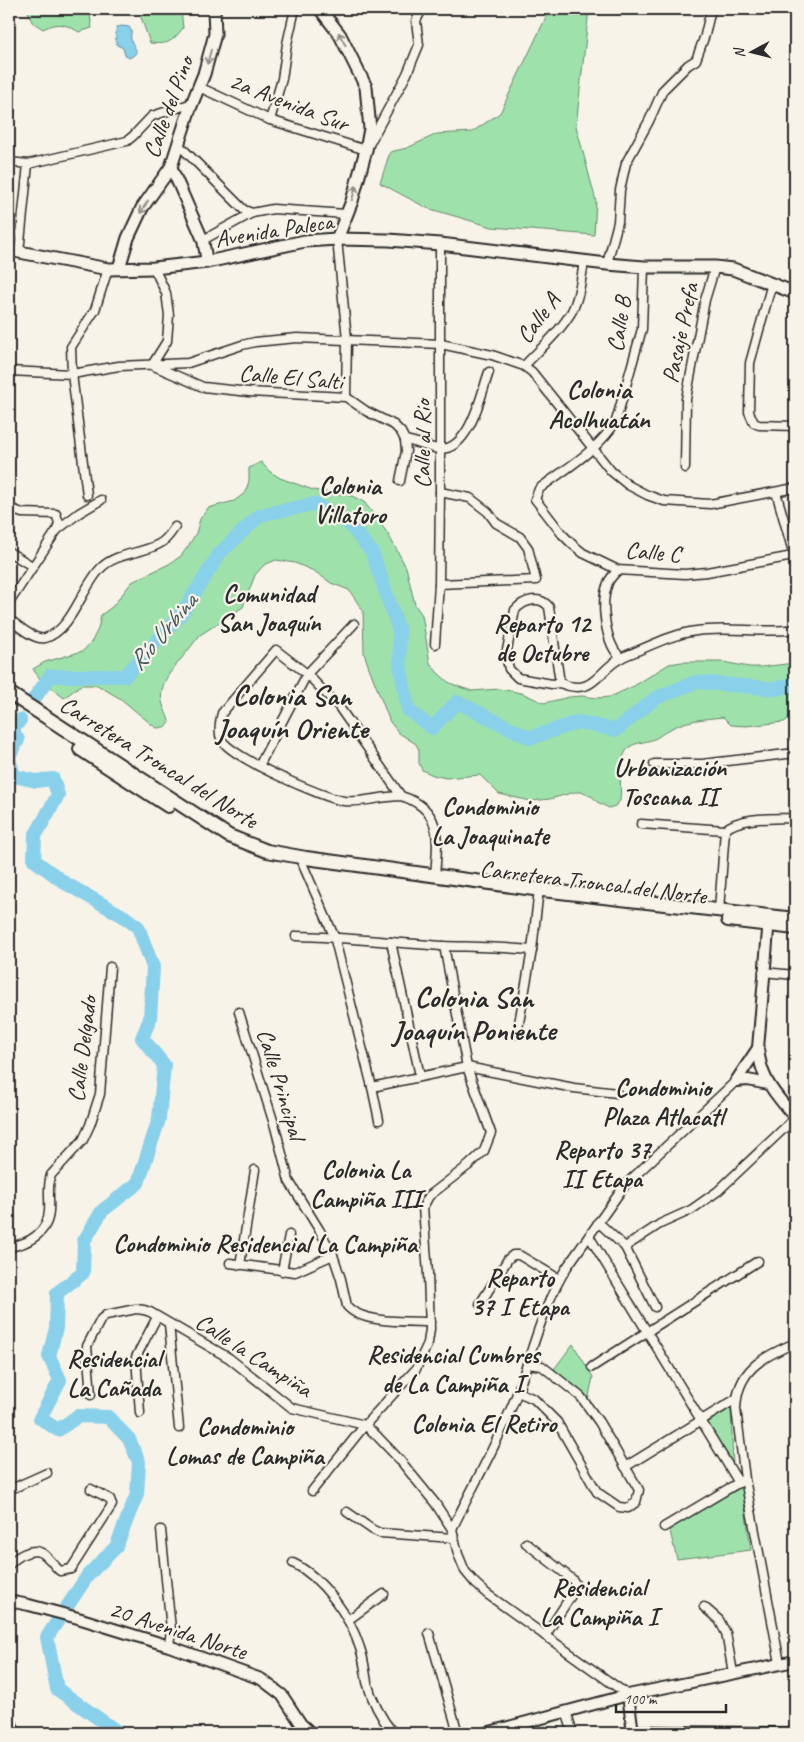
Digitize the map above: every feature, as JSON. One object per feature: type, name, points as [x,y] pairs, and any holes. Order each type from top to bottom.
[{"type":"main road","name":"Calle del Pino","points":[[114,269],[142,208],[172,167],[200,87],[215,34],[214,9]]},
{"type":"main road","points":[[320,9],[340,35],[366,87],[370,129],[352,201],[337,239]]},
{"type":"main road","name":"Avenida Paleca","points":[[14,251],[114,269],[154,268],[207,262],[306,241],[337,239],[388,240],[440,244],[607,264],[644,267],[715,267],[733,269],[795,293]]},
{"type":"main road","name":"Carretera Troncal del Norte","points":[[9,692],[236,839],[267,851],[435,875],[538,893],[719,910],[768,920]]},
{"type":"main road","name":"Carretera Troncal del Norte","points":[[9,702],[201,827],[235,846],[255,854],[303,865],[768,920]]},
{"type":"main road","points":[[768,920],[795,919]]},
{"type":"main road","points":[[768,920],[795,928]]},
{"type":"street","points":[[270,120],[282,79],[295,9]]},
{"type":"street","points":[[366,150],[407,74],[419,45],[416,21],[422,9]]},
{"type":"street","points":[[607,264],[618,222],[620,190],[626,163],[663,90],[688,64],[696,60],[712,9]]},
{"type":"street","name":"2a Avenida Sur","points":[[200,87],[270,120],[366,150]]},
{"type":"street","points":[[9,162],[28,164],[127,140],[152,116],[193,103]]},
{"type":"street","points":[[179,145],[244,210],[252,213]]},
{"type":"street","points":[[14,251],[28,164]]},
{"type":"street","points":[[172,167],[203,240],[207,262]]},
{"type":"street","points":[[203,240],[252,213],[273,210],[346,214]]},
{"type":"street","points":[[337,239],[347,339],[346,397]]},
{"type":"street","name":"Calle al Rio","points":[[435,644],[439,584],[440,244]]},
{"type":"street","name":"Calle A","points":[[524,366],[562,326],[572,310],[579,291],[584,262]]},
{"type":"street","name":"Calle B","points":[[535,499],[539,489],[592,448],[611,429],[620,411],[642,329],[644,267]]},
{"type":"street","name":"Pasaje Prefa","points":[[685,468],[686,399],[705,300],[715,267]]},
{"type":"street","points":[[152,365],[167,341],[169,316],[166,293],[154,268]]},
{"type":"street","points":[[87,495],[72,374],[71,347],[95,310],[114,269]]},
{"type":"street","points":[[772,283],[750,363],[749,412],[754,423],[759,425],[795,426]]},
{"type":"street","points":[[9,371],[72,374],[120,366],[188,363],[255,342],[297,338],[441,344],[492,355],[524,366],[532,372],[611,470],[628,485],[647,495],[664,501],[710,504],[795,488]]},
{"type":"street","name":"Calle El Salti","points":[[152,365],[203,387],[250,392],[346,397],[394,426],[401,432],[405,440]]},
{"type":"street","points":[[400,481],[406,451],[405,440],[440,449],[451,446],[466,433],[473,419],[489,372]]},
{"type":"street","points":[[439,584],[536,580],[528,548],[520,537],[496,523],[482,507],[470,498],[440,492]]},
{"type":"street","points":[[776,492],[794,557]]},
{"type":"street","name":"Calle C","points":[[535,499],[572,544],[583,553],[618,570],[686,574],[794,557]]},
{"type":"street","points":[[9,603],[57,530],[79,513],[101,500]]},
{"type":"street","points":[[9,508],[22,512],[56,514],[59,523],[57,530]]},
{"type":"street","points":[[9,619],[36,638],[41,639],[50,636],[62,627],[89,583],[107,563],[159,544],[175,528]]},
{"type":"street","points":[[9,552],[32,566]]},
{"type":"street","points":[[618,570],[609,580],[605,592],[605,614],[611,647],[621,658]]},
{"type":"street","points":[[560,683],[548,607],[545,602],[539,600],[526,602],[515,610],[506,654],[509,669],[518,678],[552,684],[560,683],[569,687],[585,687],[594,682],[621,658],[675,636],[696,631],[795,630]]},
{"type":"street","points":[[259,766],[307,674],[354,624]]},
{"type":"street","points":[[401,796],[339,707],[307,674],[276,650],[225,708],[219,726],[222,740],[225,744],[259,766],[298,785],[337,800],[354,801],[401,796],[421,804],[433,819],[436,829],[435,875]]},
{"type":"street","points":[[654,764],[702,764],[795,753]]},
{"type":"street","points":[[719,910],[725,830],[730,824],[741,822],[795,818]]},
{"type":"street","points":[[641,824],[725,830]]},
{"type":"street","points":[[303,865],[334,936],[379,1120]]},
{"type":"street","points":[[517,1034],[532,950],[538,893]]},
{"type":"street","points":[[625,1247],[660,1224],[691,1210],[718,1191],[795,1118],[768,1084],[761,1067],[758,1048],[768,920]]},
{"type":"street","points":[[296,936],[334,936],[444,946],[491,946],[532,950]]},
{"type":"street","points":[[391,942],[420,1076]]},
{"type":"street","points":[[312,1491],[365,1425],[416,1369],[428,1343],[430,1322],[423,1207],[429,1196],[484,1151],[491,1133],[467,1067],[444,946]]},
{"type":"street","name":"Calle Delgado","points":[[9,1247],[22,1245],[34,1239],[41,1232],[48,1216],[51,1175],[83,1140],[90,1125],[100,1094],[110,967]]},
{"type":"street","points":[[764,972],[795,975]]},
{"type":"street","name":"Calle Principal","points":[[239,1012],[275,1126],[291,1186],[320,1231],[333,1256],[342,1279],[345,1302],[349,1309],[372,1318],[430,1322]]},
{"type":"street","points":[[453,1533],[518,1392],[542,1318],[560,1279],[625,1185],[736,1081],[758,1048]]},
{"type":"street","points":[[372,1087],[467,1067],[574,1088],[617,1093]]},
{"type":"street","points":[[736,1081],[748,1080],[768,1084]]},
{"type":"street","points":[[240,1265],[254,1170]]},
{"type":"street","points":[[598,1222],[625,1247],[655,1307]]},
{"type":"street","points":[[282,1271],[289,1235]]},
{"type":"street","points":[[589,1236],[701,1420],[742,1481]]},
{"type":"street","points":[[480,1304],[508,1258],[513,1255],[519,1255],[560,1279]]},
{"type":"street","points":[[230,1264],[295,1272],[333,1256]]},
{"type":"street","points":[[592,1367],[758,1261]]},
{"type":"street","name":"Calle la Campiña","points":[[91,1395],[87,1346],[102,1319],[110,1313],[140,1309],[230,1358],[292,1408],[365,1425]]},
{"type":"street","points":[[140,1414],[136,1357],[157,1317]]},
{"type":"street","points":[[169,1324],[179,1428]]},
{"type":"street","points":[[780,1664],[742,1481],[736,1399],[741,1382],[757,1362],[795,1343]]},
{"type":"street","points":[[518,1392],[534,1400],[557,1422],[597,1492],[614,1505],[623,1508],[632,1505],[638,1498],[639,1490],[599,1422],[581,1398],[542,1366],[527,1364]]},
{"type":"street","points":[[625,1467],[736,1399]]},
{"type":"street","points":[[365,1425],[412,1473],[435,1503],[453,1533],[461,1562],[474,1583],[628,1695],[634,1732],[795,1732]]},
{"type":"street","points":[[9,1490],[47,1473]]},
{"type":"street","points":[[664,1527],[742,1481]]},
{"type":"street","points":[[9,1565],[17,1557],[26,1553],[36,1552],[44,1555],[60,1571],[71,1569],[112,1506],[110,1499],[91,1489]]},
{"type":"street","points":[[347,1512],[380,1533],[453,1533]]},
{"type":"street","points":[[161,1530],[171,1629],[168,1646]]},
{"type":"street","points":[[526,1543],[572,1579],[576,1585],[546,1636]]},
{"type":"street","points":[[293,1563],[319,1582],[348,1620],[360,1647],[367,1681],[374,1702],[393,1733]]},
{"type":"street","points":[[348,1620],[384,1594]]},
{"type":"street","name":"20 Avenida Norte","points":[[9,1601],[78,1618],[168,1646],[261,1679],[282,1695],[301,1724],[311,1733]]},
{"type":"street","points":[[704,1607],[719,1620],[726,1633],[733,1673]]},
{"type":"street","points":[[429,1633],[458,1733]]},
{"type":"street","points":[[486,1733],[512,1730],[566,1711],[628,1695],[795,1661]]},
{"type":"street","points":[[566,1711],[573,1733]]},
{"type":"street","points":[[9,1716],[15,1733]]},
{"type":"green space","points":[[27,9],[89,9],[92,28],[79,32],[65,25],[57,24],[43,29],[32,22]]},
{"type":"green space","points":[[138,9],[181,9],[183,28],[169,42],[150,43]]},
{"type":"green space","points":[[550,9],[589,9],[576,126],[596,201],[594,235],[492,227],[427,208],[380,183],[390,152],[407,148],[437,134],[472,132],[500,113]]},
{"type":"green space","points":[[261,462],[269,471],[280,478],[313,490],[352,496],[364,502],[388,534],[406,567],[415,605],[422,615],[430,663],[448,682],[472,691],[499,689],[512,691],[544,703],[569,697],[610,697],[634,686],[669,664],[682,662],[723,662],[749,667],[761,667],[795,663],[795,714],[784,722],[746,726],[731,725],[723,717],[694,721],[680,724],[654,739],[631,746],[626,751],[622,762],[620,801],[615,806],[609,808],[597,802],[593,797],[581,792],[531,801],[499,794],[480,775],[446,778],[433,775],[422,770],[419,763],[419,750],[416,744],[399,733],[390,722],[364,653],[363,611],[349,590],[331,583],[314,571],[295,563],[276,560],[264,565],[255,575],[243,607],[200,635],[169,674],[163,685],[162,693],[162,701],[169,721],[169,724],[164,727],[157,728],[121,699],[97,685],[81,685],[64,698],[40,679],[33,669],[45,662],[83,651],[92,641],[98,629],[101,615],[112,607],[132,582],[181,556],[196,533],[200,519],[208,508],[234,501],[245,493],[249,481],[249,468]]},
{"type":"green space","points":[[573,1344],[593,1377],[588,1401],[551,1373]]},
{"type":"green space","points":[[731,1408],[733,1467],[705,1424]]},
{"type":"green space","points":[[742,1487],[751,1550],[677,1559],[669,1528]]},
{"type":"water","points":[[117,27],[129,27],[131,30],[131,39],[136,49],[135,54],[129,58],[125,55],[123,48],[116,43]]},
{"type":"waterway","name":"Río Urbina","points":[[34,699],[50,676],[125,676],[182,613],[220,553],[260,515],[314,504],[348,523],[372,552],[399,631],[400,665],[408,710],[432,728],[457,702],[530,738],[578,722],[616,730],[656,698],[696,682],[777,689],[795,683]]},
{"type":"waterway","name":"Río Urbina","points":[[12,731],[20,720]]},
{"type":"waterway","points":[[9,756],[18,740],[12,731]]},
{"type":"waterway","points":[[9,759],[14,776],[36,781],[53,779],[58,795],[35,836],[34,860],[65,883],[123,916],[138,927],[153,967],[150,1019],[142,1038],[164,1065],[159,1119],[138,1183],[102,1211],[84,1241],[83,1273],[57,1293],[56,1328],[49,1356],[60,1380],[40,1418],[58,1430],[78,1416],[108,1417],[129,1439],[139,1462],[137,1494],[116,1547],[88,1575],[47,1637],[57,1689],[119,1733]]},
{"type":"district","name":"Colonia Acolhuatán","points":[[599,404]]},
{"type":"district","name":"Colonia Villatoro","points":[[350,500]]},
{"type":"district","name":"Comunidad San Joaquín","points":[[269,608]]},
{"type":"district","name":"Reparto 12 de Octubre","points":[[542,638]]},
{"type":"district","name":"Colonia San Joaquín Oriente","points":[[292,712]]},
{"type":"district","name":"Urbanización Toscana II","points":[[670,782]]},
{"type":"district","name":"Condominio La Joaquinate","points":[[490,820]]},
{"type":"district","name":"Colonia San Joaquín Poniente","points":[[474,1014]]},
{"type":"district","name":"Condominio Plaza Atlacatl","points":[[663,1102]]},
{"type":"district","name":"Reparto 37 II Etapa","points":[[602,1164]]},
{"type":"district","name":"Colonia La Campiña III","points":[[366,1184]]},
{"type":"district","name":"Condominio Residencial La Campiña","points":[[265,1243]]},
{"type":"district","name":"Reparto 37 I Etapa","points":[[520,1292]]},
{"type":"district","name":"Residencial Cumbres de La Campiña I","points":[[453,1368]]},
{"type":"district","name":"Residencial La Cañada","points":[[114,1372]]},
{"type":"district","name":"Colonia El Retiro","points":[[484,1423]]},
{"type":"district","name":"Condominio Lomas de Campiña","points":[[245,1440]]},
{"type":"district","name":"Residencial La Campiña I","points":[[599,1602]]}]
